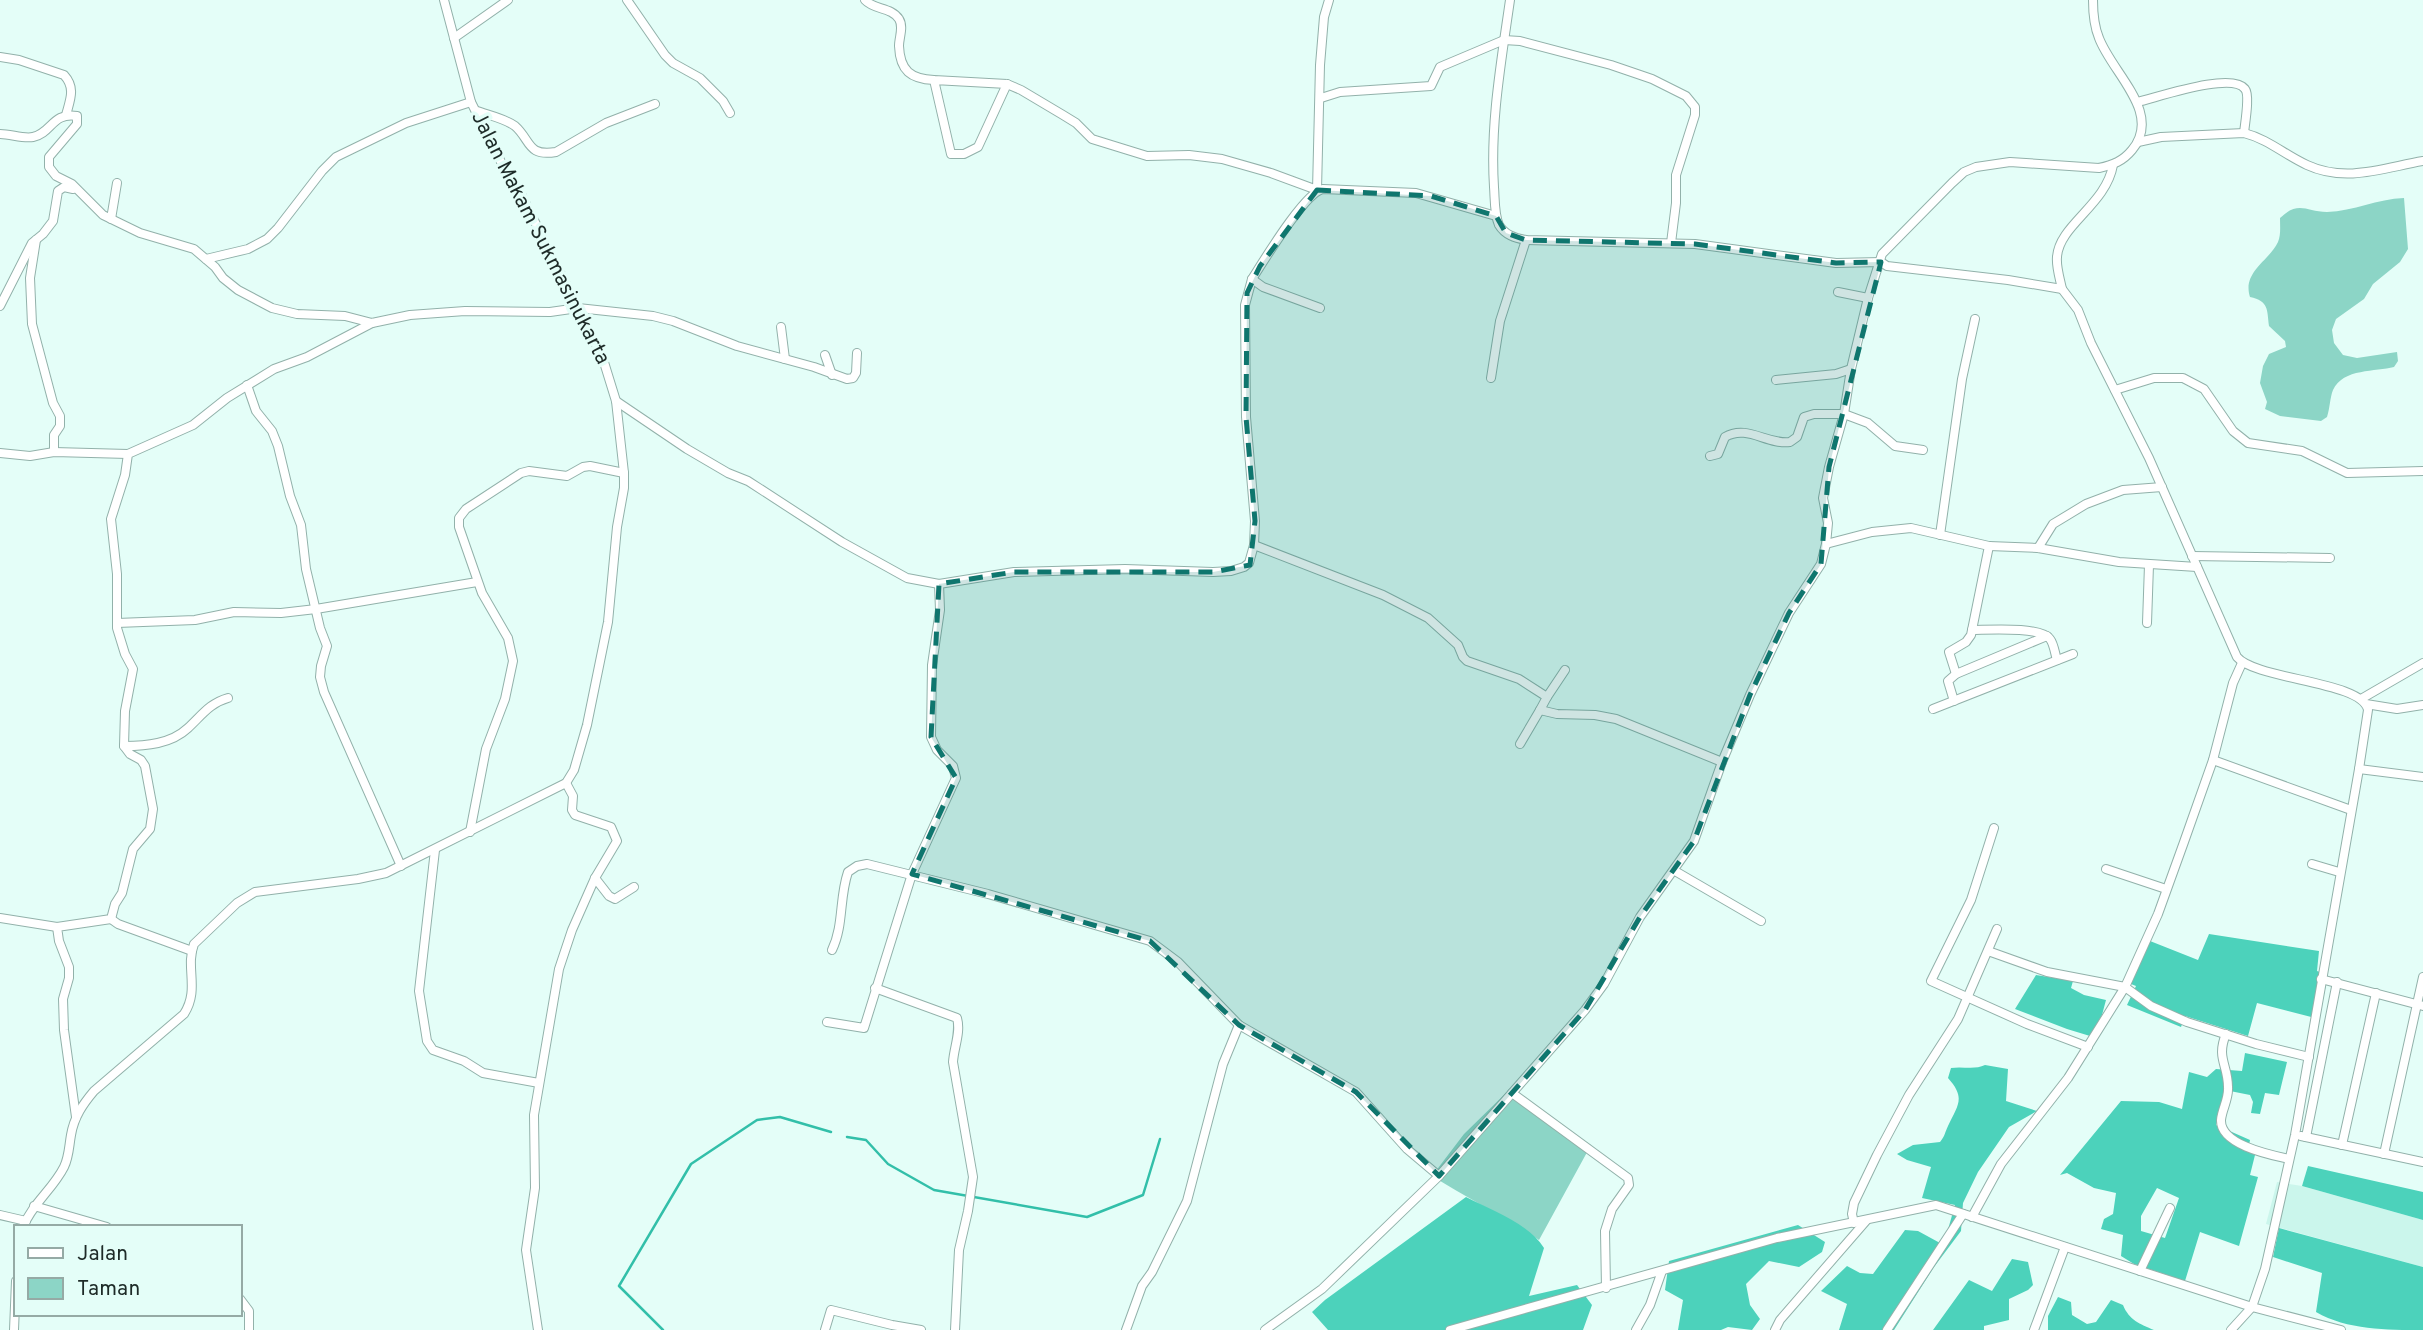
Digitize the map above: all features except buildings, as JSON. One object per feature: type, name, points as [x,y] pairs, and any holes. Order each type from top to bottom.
[{"type":"street","name":"Jalan Makam Sukmasinukarta","points":[[444,0],[471,102],[603,359],[616,401],[624,488],[617,527],[608,622],[587,725],[574,770],[566,783]]},
{"type":"street","points":[[454,38],[508,0]]},
{"type":"street","points":[[627,0],[673,64],[701,78],[723,100],[730,113]]},
{"type":"street","points":[[865,0],[873,6],[892,12],[899,19],[901,59],[908,72],[920,79],[1007,84],[1076,123],[1092,139],[1147,156],[1189,155],[1236,163],[1317,190],[1360,190],[1431,196],[1496,216]]},
{"type":"street","points":[[616,401],[687,449],[728,473],[748,481],[842,542],[907,578],[939,584],[1014,572],[1125,569],[1213,572],[1231,570],[1250,563],[1255,521],[1246,417],[1245,305],[1252,279],[1303,204],[1317,190],[1324,17],[1329,0]]},
{"type":"street","points":[[1510,0],[1496,91],[1492,155],[1496,216],[1506,233],[1516,239],[1695,244],[1836,263],[1881,262],[1887,266],[2062,289]]},
{"type":"street","points":[[1265,1330],[1322,1289],[1439,1176],[1592,1002],[1640,917],[1675,871],[1697,835],[1721,762],[1784,622],[1821,564],[1828,523],[1823,498],[1829,467],[1844,414],[1851,369],[1868,298],[1882,254],[1964,172],[1976,167],[2010,162],[2099,168],[2113,165],[2127,156],[2138,142],[2143,125],[2137,102],[2098,37],[2093,0]]},
{"type":"street","points":[[1321,98],[1339,92],[1431,86],[1440,67],[1504,40],[1520,41],[1611,65],[1670,87],[1691,101],[1695,107],[1694,123],[1676,175],[1671,243]]},
{"type":"street","points":[[0,57],[19,60],[64,75],[70,81],[73,92],[66,116]]},
{"type":"street","points":[[934,80],[949,149],[951,154],[958,155],[978,147],[1007,84]]},
{"type":"street","points":[[2137,102],[2202,85],[2240,84],[2246,90],[2247,96],[2244,133]]},
{"type":"street","points":[[206,259],[248,249],[267,239],[336,157],[407,123],[471,102]]},
{"type":"street","points":[[477,111],[514,126],[530,147],[538,152],[550,153],[606,123],[655,104]]},
{"type":"street","points":[[0,134],[35,137],[43,133],[55,120],[76,116],[78,120],[49,157],[49,167],[56,176],[78,190],[91,205],[111,219],[140,233],[194,249],[238,290],[272,307],[297,314],[345,316],[372,323]]},
{"type":"street","points":[[2138,142],[2161,137],[2244,133],[2257,136],[2309,166],[2332,173],[2362,174],[2423,161]]},
{"type":"street","points":[[2113,165],[2105,190],[2073,226],[2058,249],[2056,260],[2062,289],[2078,310],[2091,343],[2162,487],[2230,644],[2242,663],[2397,709],[2423,705]]},
{"type":"street","points":[[111,219],[117,183]]},
{"type":"street","points":[[0,306],[36,240],[52,221],[58,191],[64,187],[78,190]]},
{"type":"street","points":[[36,240],[30,278],[32,324],[52,403],[60,416],[60,426],[54,435],[54,452]]},
{"type":"street","points":[[1491,378],[1498,328],[1526,240]]},
{"type":"street","points":[[1252,279],[1263,287],[1320,308]]},
{"type":"street","points":[[1838,292],[1868,298]]},
{"type":"street","points":[[0,453],[30,456],[54,452],[128,454],[193,425],[227,398],[274,369],[307,357],[372,323],[424,314],[505,310],[550,312],[578,308],[653,316],[737,346],[847,379],[853,378],[858,363],[857,353]]},
{"type":"street","points":[[1940,535],[1962,379],[1975,319]]},
{"type":"street","points":[[781,327],[785,359]]},
{"type":"street","points":[[825,355],[832,375]]},
{"type":"street","points":[[1776,380],[1836,374],[1851,369]]},
{"type":"street","points":[[2115,390],[2154,378],[2183,377],[2204,389],[2233,431],[2248,443],[2312,454],[2347,473],[2423,471]]},
{"type":"street","points":[[247,385],[256,411],[272,431],[278,446],[290,496],[301,525],[306,569],[327,646],[320,677],[324,692],[401,866]]},
{"type":"street","points":[[1710,456],[1718,454],[1724,439],[1731,433],[1744,432],[1773,441],[1790,442],[1797,436],[1806,416],[1844,414],[1868,423],[1895,446],[1923,450]]},
{"type":"street","points":[[111,919],[115,904],[122,893],[133,849],[150,829],[153,809],[145,766],[124,746],[125,710],[133,669],[120,641],[117,623],[117,574],[111,519],[125,475],[128,454]]},
{"type":"street","points":[[470,832],[486,748],[505,699],[513,661],[508,638],[477,582],[458,522],[461,514],[521,473],[529,471],[563,477],[590,466],[624,473]]},
{"type":"street","points":[[2038,548],[2053,524],[2086,504],[2123,490],[2162,487]]},
{"type":"street","points":[[1826,544],[1890,529],[1911,528],[1989,546],[2038,548],[2149,565],[2197,567]]},
{"type":"street","points":[[1254,545],[1395,600],[1438,625],[1458,645],[1467,661],[1519,679],[1547,697]]},
{"type":"street","points":[[1956,674],[1950,650],[1968,640],[1972,630],[1989,546]]},
{"type":"street","points":[[2192,556],[2330,558]]},
{"type":"street","points":[[2147,623],[2149,565]]},
{"type":"street","points":[[117,623],[195,620],[234,612],[281,613],[477,582]]},
{"type":"street","points":[[827,1023],[864,1028],[912,873],[956,778],[953,766],[937,750],[931,737],[932,666],[940,610],[939,584]]},
{"type":"street","points":[[1972,630],[2018,630],[2047,636]]},
{"type":"street","points":[[2047,636],[2057,660]]},
{"type":"street","points":[[1954,701],[1948,681],[1956,674],[2047,636]]},
{"type":"street","points":[[1933,709],[2073,654]]},
{"type":"street","points":[[1887,1330],[2001,1164],[2068,1077],[2125,988],[2158,914],[2213,760],[2233,684],[2242,663]]},
{"type":"street","points":[[2363,701],[2423,663]]},
{"type":"street","points":[[1520,744],[1565,670]]},
{"type":"street","points":[[124,746],[165,742],[187,730],[210,706],[228,698]]},
{"type":"street","points":[[2231,1330],[2252,1307],[2264,1269],[2295,1135],[2368,710],[2363,701]]},
{"type":"street","points":[[1540,710],[1616,719],[1721,762]]},
{"type":"street","points":[[2213,760],[2351,810]]},
{"type":"street","points":[[2358,769],[2423,777]]},
{"type":"street","points":[[0,1214],[25,1224],[34,1206],[62,1170],[76,1117],[94,1091],[184,1014],[192,997],[191,951],[194,944],[226,913],[255,892],[371,877],[401,866],[566,783],[573,796],[572,810],[575,815],[606,824],[616,835],[616,846],[595,878],[572,930],[559,969],[539,1083],[534,1115],[535,1188],[526,1250],[538,1330]]},
{"type":"street","points":[[1994,828],[1970,900],[1931,981],[2088,1047]]},
{"type":"street","points":[[435,850],[419,991],[427,1041],[433,1050],[464,1061],[483,1073],[539,1083]]},
{"type":"street","points":[[832,950],[842,919],[846,878],[851,869],[867,864],[912,873],[1150,941],[1178,962],[1239,1025],[1356,1092],[1408,1149],[1439,1176]]},
{"type":"street","points":[[2312,864],[2339,872]]},
{"type":"street","points":[[2106,869],[2166,889]]},
{"type":"street","points":[[1675,871],[1761,921]]},
{"type":"street","points":[[595,878],[609,896],[615,899],[634,887]]},
{"type":"street","points":[[0,918],[57,927],[111,919],[191,951]]},
{"type":"street","points":[[57,927],[59,941],[69,967],[63,999],[64,1030],[76,1117]]},
{"type":"street","points":[[1854,1223],[1854,1203],[1877,1155],[1909,1095],[1958,1019],[1997,929]]},
{"type":"street","points":[[1988,951],[2047,972],[2125,988],[2166,1014],[2256,1044],[2309,1057]]},
{"type":"street","points":[[2384,1154],[2420,1005],[2423,978]]},
{"type":"street","points":[[2321,979],[2420,1005]]},
{"type":"street","points":[[2306,1137],[2337,982]]},
{"type":"street","points":[[876,988],[957,1018],[959,1024],[953,1062],[973,1177],[959,1250],[956,1330]]},
{"type":"street","points":[[2342,1145],[2376,993]]},
{"type":"street","points":[[2317,1006],[2332,1008]]},
{"type":"street","points":[[1126,1330],[1142,1286],[1152,1272],[1187,1201],[1223,1064],[1239,1025]]},
{"type":"street","points":[[2225,1034],[2221,1049],[2228,1084],[2221,1120],[2224,1129],[2230,1137],[2256,1151],[2289,1160]]},
{"type":"street","points":[[1512,1093],[1628,1178],[1629,1185],[1612,1209],[1605,1231],[1606,1288]]},
{"type":"street","points":[[2295,1135],[2423,1162]]},
{"type":"street","points":[[1450,1330],[1776,1238],[1936,1205],[2252,1307],[2342,1330]]},
{"type":"street","points":[[34,1206],[100,1225]]},
{"type":"street","points":[[2140,1271],[2170,1208]]},
{"type":"street","points":[[1788,1330],[1777,1326],[1866,1221]]},
{"type":"street","points":[[2034,1330],[2065,1247]]},
{"type":"street","points":[[1636,1330],[1650,1305],[1662,1271]]},
{"type":"street","points":[[242,1302],[249,1311],[248,1330]]},
{"type":"street","points":[[825,1330],[831,1310],[921,1330]]},
{"type":"highlighted area","points":[[1317,190],[1431,196],[1496,216],[1506,233],[1526,240],[1695,244],[1836,263],[1881,262],[1829,467],[1821,564],[1789,613],[1750,695],[1694,841],[1640,917],[1585,1010],[1439,1176],[1356,1092],[1239,1025],[1150,941],[912,874],[956,778],[931,737],[939,584],[1014,572],[1213,572],[1250,565],[1255,521],[1246,417],[1247,293],[1260,266]]},
{"type":"shaded area","points":[[2277,1182],[2302,1186],[2423,1220],[2423,1267],[2266,1224]]},
{"type":"green space","points":[[2404,198],[2408,249],[2400,262],[2373,284],[2364,299],[2336,319],[2332,330],[2334,343],[2343,355],[2357,358],[2397,352],[2398,361],[2394,367],[2360,372],[2344,378],[2333,390],[2327,417],[2321,421],[2280,416],[2265,409],[2267,402],[2260,383],[2263,366],[2269,354],[2286,347],[2285,341],[2269,326],[2264,304],[2250,297],[2249,288],[2253,274],[2278,242],[2280,218],[2298,208],[2327,212]]},
{"type":"green space","points":[[2209,934],[2319,951],[2317,971],[2328,975],[2319,1019],[2257,1003],[2248,1036],[2185,1016],[2181,1027],[2127,1005],[2136,986],[2131,984],[2150,941],[2198,960]]},
{"type":"green space","points":[[2036,975],[2073,981],[2071,988],[2084,995],[2106,1000],[2102,1015],[2090,1036],[2015,1009]]},
{"type":"green space","points":[[2245,1053],[2287,1062],[2279,1095],[2265,1093],[2260,1114],[2251,1113],[2253,1102],[2250,1095],[2225,1090],[2216,1125],[2250,1140],[2248,1151],[2255,1155],[2250,1175],[2258,1177],[2239,1246],[2200,1232],[2185,1281],[2134,1264],[2121,1256],[2123,1235],[2101,1229],[2104,1219],[2113,1214],[2116,1193],[2094,1188],[2067,1173],[2060,1175],[2121,1101],[2159,1102],[2182,1109],[2189,1072],[2207,1077],[2216,1069],[2242,1071]],"holes":[[[2157,1188],[2179,1198],[2165,1238],[2141,1231],[2141,1216]]]},
{"type":"green space","points":[[1985,1065],[2008,1069],[2006,1101],[2037,1111],[2009,1127],[1978,1172],[1963,1203],[1961,1231],[1934,1267],[1894,1330],[1839,1330],[1847,1304],[1821,1291],[1847,1266],[1860,1273],[1873,1274],[1905,1230],[1918,1231],[1940,1243],[1947,1233],[1955,1205],[1922,1198],[1931,1167],[1897,1154],[1913,1145],[1940,1142],[1955,1112],[1959,1096],[1948,1078],[1951,1068]]},
{"type":"green space","points":[[1507,1092],[1591,1145],[1539,1240],[1432,1176],[1464,1134]]},
{"type":"green space","points":[[2308,1166],[2423,1192],[2423,1220],[2302,1186]]},
{"type":"green space","points":[[1466,1197],[1508,1218],[1537,1239],[1544,1248],[1529,1296],[1577,1285],[1592,1305],[1583,1330],[1328,1330],[1312,1312],[1325,1300]]},
{"type":"green space","points":[[1798,1225],[1825,1242],[1822,1252],[1799,1267],[1769,1261],[1746,1284],[1750,1305],[1760,1319],[1752,1330],[1728,1327],[1721,1330],[1678,1330],[1683,1300],[1665,1290],[1669,1261]]},
{"type":"green space","points":[[2279,1228],[2423,1267],[2423,1330],[2354,1326],[2316,1312],[2322,1273],[2273,1257]]},
{"type":"green space","points":[[2012,1259],[2028,1262],[2033,1285],[2009,1299],[2009,1320],[1984,1326],[1984,1330],[1933,1330],[1969,1280],[1992,1291]]},
{"type":"green space","points":[[2058,1297],[2071,1302],[2072,1315],[2087,1324],[2096,1322],[2111,1300],[2123,1305],[2136,1321],[2154,1330],[2048,1330],[2048,1316]]},
{"type":"waterway","points":[[663,1330],[619,1286],[691,1164],[757,1120],[780,1117],[831,1132]]},
{"type":"waterway","points":[[847,1137],[866,1140],[888,1164],[934,1190],[1087,1217],[1143,1195],[1160,1139]]}]
